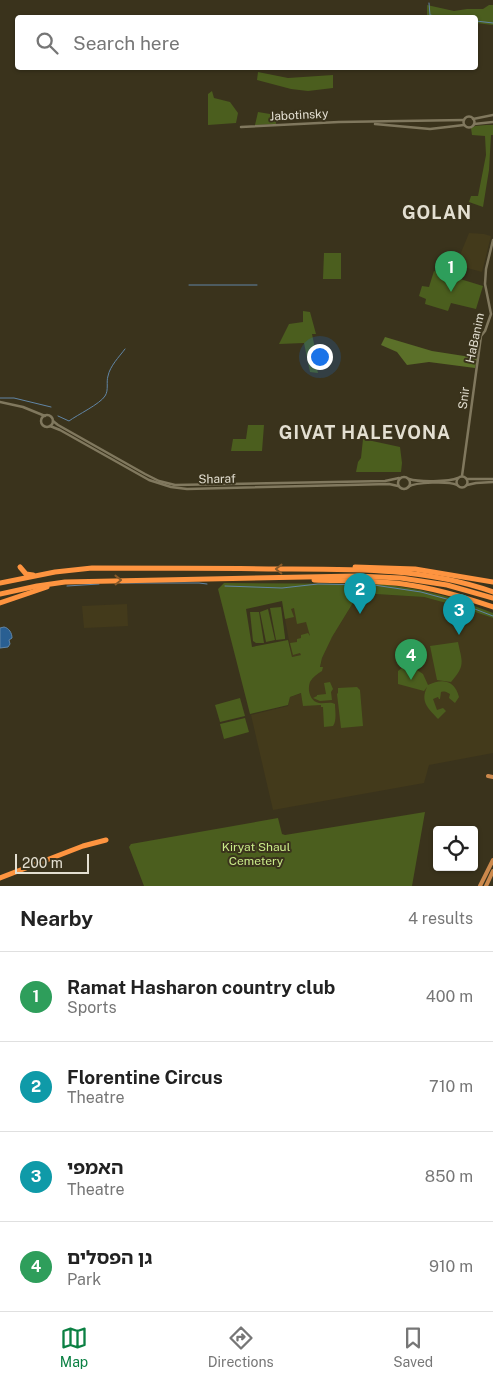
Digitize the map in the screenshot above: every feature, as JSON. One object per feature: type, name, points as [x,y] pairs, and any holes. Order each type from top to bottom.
[{"type":"highway","points":[[12,580],[21,576],[20,567],[26,574],[41,574]]},
{"type":"highway","points":[[328,569],[363,567],[415,569],[493,581]]},
{"type":"highway","points":[[0,583],[41,574],[92,568],[328,569],[395,572],[435,577],[493,592]]},
{"type":"highway","points":[[0,594],[65,582],[356,576],[401,578],[447,585],[493,598]]},
{"type":"highway","points":[[233,578],[368,581],[404,584],[468,598],[493,608]]},
{"type":"highway","points":[[0,603],[45,588],[90,581]]},
{"type":"highway","points":[[0,878],[83,846],[106,840]]},
{"type":"main road","points":[[488,776],[493,777]]},
{"type":"main road","points":[[480,886],[493,860]]},
{"type":"main road","points":[[486,886],[493,872]]},
{"type":"street","points":[[493,115],[473,119],[468,117],[464,120],[464,125],[470,127],[474,124],[493,122]]},
{"type":"street","points":[[473,119],[474,124]]},
{"type":"street","name":"Jabotinsky","points":[[241,127],[330,122],[464,120]]},
{"type":"street","name":"Jabotinsky","points":[[359,122],[430,128],[464,125]]},
{"type":"street","name":"HaBanim","points":[[475,381],[481,336],[485,331],[491,314],[485,284],[486,269],[493,240]]},
{"type":"street","name":"Snir","points":[[462,476],[475,381]]},
{"type":"street","points":[[0,402],[50,416],[54,421],[50,426],[44,426],[35,412]]},
{"type":"street","points":[[41,421],[45,416]]},
{"type":"street","name":"Sharaf","points":[[54,421],[56,424],[145,474],[175,484],[385,481],[399,478]]},
{"type":"street","name":"Sharaf","points":[[50,426],[144,477],[171,487],[187,489],[389,484],[398,486]]},
{"type":"street","points":[[404,476],[409,479],[420,480],[452,480],[462,476],[467,479],[493,481],[476,483],[462,488],[451,483],[414,484],[403,489],[397,483],[399,478],[404,476]]},
{"type":"street","points":[[457,485],[456,481],[458,478]]},
{"type":"street","points":[[408,487],[410,484],[409,479]]},
{"type":"street","points":[[466,486],[468,483],[467,479]]},
{"type":"shaded area","name":"GOLAN","points":[[469,233],[491,236],[482,272],[456,265]]},
{"type":"shaded area","points":[[359,593],[424,597],[493,618],[493,753],[429,765],[424,783],[273,810],[251,715],[288,706],[290,697],[302,693],[320,668],[330,640]]},
{"type":"shaded area","points":[[127,604],[128,626],[84,628],[82,606]]},
{"type":"shaded area","points":[[303,607],[310,636],[301,655],[292,657],[283,608]]},
{"type":"green space","points":[[427,5],[454,11],[483,9],[493,5],[493,25],[478,23],[478,15],[427,15]]},
{"type":"green space","points":[[258,72],[288,78],[333,75],[333,88],[308,91],[291,89],[257,80]]},
{"type":"green space","points":[[212,91],[214,98],[230,102],[238,113],[236,123],[208,125],[208,94]]},
{"type":"green space","points":[[258,112],[276,115],[276,124],[255,125]]},
{"type":"green space","points":[[493,125],[493,135],[491,135],[489,170],[483,207],[469,202],[471,196],[478,196],[486,155],[485,136],[472,135],[471,128]]},
{"type":"green space","points":[[324,253],[341,253],[341,279],[323,279]]},
{"type":"green space","points":[[434,271],[483,286],[476,309],[451,303],[448,311],[425,304],[426,299],[419,296],[422,286],[429,287]]},
{"type":"green space","points":[[303,311],[310,312],[316,334],[312,334],[319,368],[317,369],[318,373],[310,372],[304,343],[279,344],[289,324],[303,322]]},
{"type":"green space","points":[[385,337],[432,351],[477,358],[475,368],[429,362],[407,365],[397,352],[381,345]]},
{"type":"green space","points":[[248,425],[264,425],[262,451],[231,451],[233,439],[246,439]]},
{"type":"green space","points":[[363,439],[400,447],[401,472],[356,472],[361,458]]},
{"type":"green space","points":[[224,583],[383,584],[453,598],[493,613],[493,618],[424,597],[359,593],[332,637],[322,658],[320,667],[323,667],[322,671],[312,679],[309,685],[309,692],[313,700],[321,703],[335,704],[334,724],[333,726],[324,727],[323,707],[321,705],[303,706],[301,693],[290,697],[288,705],[250,714],[218,589]],"holes":[[[282,601],[285,619],[294,617],[291,609],[294,608],[297,624],[306,622],[310,636],[308,633],[301,635],[297,642],[290,643],[293,655],[300,653],[301,655],[292,657],[288,640],[252,647],[246,609]]]},
{"type":"green space","points":[[281,607],[285,639],[276,640],[270,608]]},
{"type":"green space","points":[[268,609],[275,640],[266,642],[260,612]]},
{"type":"green space","points":[[250,612],[259,612],[264,643],[253,641]]},
{"type":"green space","points":[[458,642],[462,663],[459,671],[451,682],[437,680],[430,646]]},
{"type":"green space","points":[[411,666],[423,674],[428,685],[443,681],[451,684],[457,691],[459,697],[455,703],[449,698],[450,694],[445,692],[441,692],[440,699],[438,697],[433,699],[437,710],[443,708],[446,711],[438,719],[426,704],[424,697],[427,687],[424,691],[398,684],[398,671]]},
{"type":"green space","points":[[330,682],[333,689],[331,692],[332,700],[320,701],[313,698],[317,695],[326,694],[324,683]]},
{"type":"green space","points":[[357,687],[360,690],[363,726],[341,728],[338,688]]},
{"type":"green space","points":[[240,698],[245,716],[220,722],[215,705]]},
{"type":"green space","points":[[245,718],[249,732],[224,739],[220,724]]},
{"type":"green space","name":"Kiryat Shaul Cemetery","points":[[425,812],[412,886],[144,886],[129,847],[131,844],[278,818],[282,834],[285,835]]},
{"type":"water","points":[[4,627],[10,631],[12,638],[9,640],[10,644],[8,647],[0,648],[0,628]]},
{"type":"waterway","points":[[429,3],[430,15]]},
{"type":"waterway","points":[[478,21],[493,23]]},
{"type":"waterway","points":[[189,285],[257,285]]},
{"type":"waterway","points":[[58,416],[69,421],[102,399],[107,391],[109,372],[125,349]]},
{"type":"waterway","points":[[0,398],[14,398],[51,407]]},
{"type":"waterway","points":[[121,583],[207,584]]},
{"type":"waterway","points":[[67,586],[99,584]]},
{"type":"waterway","points":[[225,586],[282,588],[318,584],[374,585],[421,592],[454,601],[493,616]]},
{"type":"place","name":"Ramat Hasharon country club","points":[[451,292]]},
{"type":"place","name":"Florentine Circus","points":[[360,614]]},
{"type":"place","name":"האמפי","points":[[459,635]]},
{"type":"place","name":"גן הפסלים","points":[[411,680]]},
{"type":"district","name":"GOLAN","points":[[437,213]]},
{"type":"district","name":"GIVAT HALEVONA","points":[[365,433]]}]
